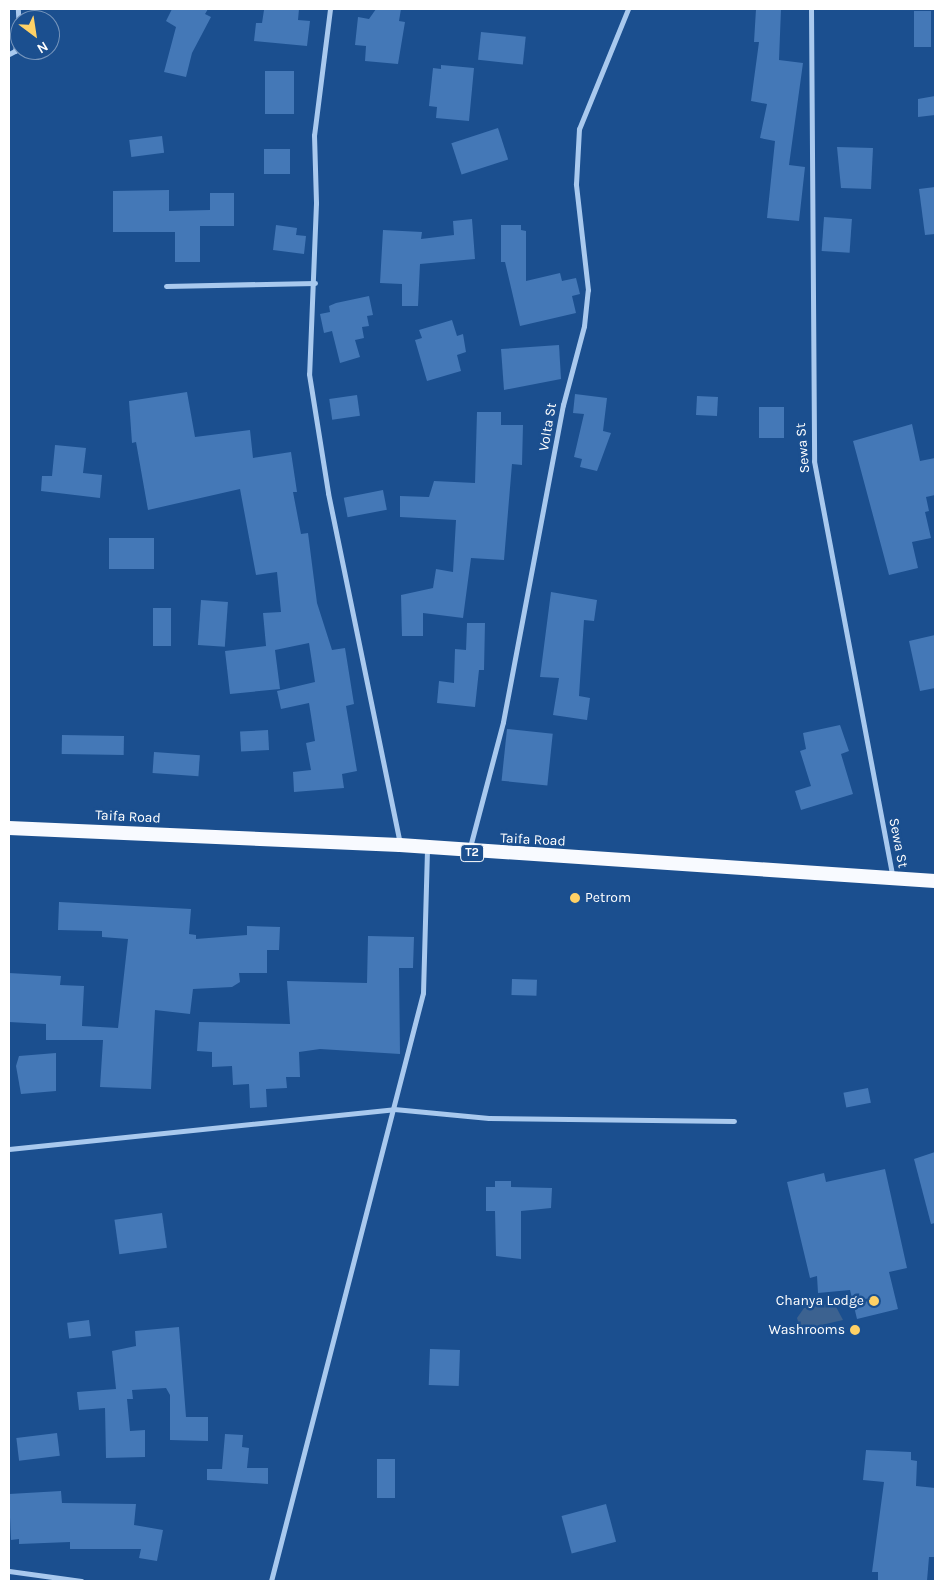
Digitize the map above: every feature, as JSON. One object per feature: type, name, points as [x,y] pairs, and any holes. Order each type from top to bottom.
[{"type":"highway","name":"Taifa Road","points":[[9,828],[400,845],[427,850],[469,853],[935,881]]},
{"type":"street","points":[[9,54],[14,51],[19,31],[18,9]]},
{"type":"street","points":[[330,9],[314,135],[315,283],[310,374],[316,419],[400,845]]},
{"type":"street","name":"Volta St","points":[[469,853],[502,722],[563,405],[584,326],[588,290],[576,193],[579,129],[628,9]]},
{"type":"street","name":"Sewa St","points":[[811,9],[814,461],[893,878]]},
{"type":"street","points":[[166,286],[315,283]]},
{"type":"street","points":[[271,1581],[394,1109],[422,993],[427,850]]},
{"type":"street","points":[[9,1149],[394,1109],[489,1118],[734,1121]]},
{"type":"street","points":[[9,1571],[81,1581]]},
{"type":"water","points":[[834,1303],[843,1320],[804,1329],[799,1325],[797,1318],[804,1308]]},
{"type":"building","points":[[172,9],[208,9],[205,14],[211,17],[192,53],[186,77],[164,72],[176,27],[166,21]]},
{"type":"building","points":[[299,9],[298,20],[310,21],[307,46],[254,41],[256,23],[262,23],[264,10]]},
{"type":"building","points":[[376,9],[401,9],[399,21],[405,22],[398,64],[365,61],[366,46],[355,45],[358,17],[369,19]]},
{"type":"building","points":[[756,9],[781,9],[779,60],[803,63],[789,165],[805,167],[799,221],[767,218],[775,141],[760,138],[767,104],[751,101],[759,42],[754,42]]},
{"type":"building","points":[[914,11],[931,11],[931,47],[914,47]]},
{"type":"building","points":[[481,32],[526,37],[523,65],[478,60]]},
{"type":"building","points":[[441,65],[474,68],[469,121],[436,118],[437,107],[429,106],[433,68],[441,69]]},
{"type":"building","points":[[265,71],[294,71],[294,114],[265,114]]},
{"type":"building","points":[[935,96],[935,115],[918,117],[918,99]]},
{"type":"building","points":[[498,128],[508,159],[462,175],[451,143]]},
{"type":"building","points":[[162,136],[164,153],[131,157],[129,140]]},
{"type":"building","points":[[837,147],[873,148],[871,189],[841,188]]},
{"type":"building","points":[[264,149],[290,149],[290,174],[264,174]]},
{"type":"building","points":[[935,187],[935,234],[925,235],[919,189]]},
{"type":"building","points":[[169,190],[169,211],[210,210],[210,193],[234,193],[234,226],[200,226],[200,262],[175,262],[175,232],[113,232],[113,191]]},
{"type":"building","points":[[824,217],[852,219],[850,253],[822,251]]},
{"type":"building","points":[[472,219],[475,259],[420,264],[418,306],[402,306],[402,284],[380,283],[383,230],[422,232],[421,239],[454,235],[453,221]]},
{"type":"building","points":[[276,225],[297,228],[296,235],[306,236],[304,254],[273,250]]},
{"type":"building","points":[[501,225],[521,225],[521,230],[526,231],[526,281],[560,273],[562,281],[576,278],[580,294],[572,296],[576,313],[520,326],[505,262],[501,262]]},
{"type":"building","points":[[369,296],[373,315],[367,316],[369,326],[362,327],[364,338],[355,340],[360,357],[340,363],[332,331],[324,333],[320,314],[330,312],[329,306],[336,303]]},
{"type":"building","points":[[452,320],[457,336],[463,334],[466,352],[457,355],[461,371],[427,381],[415,340],[422,338],[419,330]]},
{"type":"building","points":[[559,345],[561,379],[504,390],[501,349]]},
{"type":"building","points":[[187,392],[195,437],[250,430],[253,458],[291,452],[297,492],[293,492],[301,534],[308,533],[317,603],[332,650],[345,648],[354,704],[346,706],[357,771],[342,774],[344,788],[294,792],[293,772],[311,770],[306,743],[315,741],[309,703],[281,709],[277,691],[315,682],[309,643],[275,650],[280,689],[230,694],[225,651],[266,646],[263,613],[281,612],[277,572],[256,575],[240,489],[148,510],[136,442],[132,443],[129,401]]},
{"type":"building","points":[[575,394],[607,398],[603,431],[611,433],[597,471],[580,467],[582,459],[574,457],[584,414],[573,413]]},
{"type":"building","points":[[357,395],[360,416],[332,420],[329,399]]},
{"type":"building","points":[[697,396],[718,397],[717,416],[696,415]]},
{"type":"building","points":[[759,407],[784,407],[784,438],[759,438]]},
{"type":"building","points":[[477,412],[501,412],[501,425],[523,425],[522,465],[512,464],[504,560],[471,558],[463,618],[423,613],[423,636],[402,636],[401,595],[433,588],[436,569],[453,572],[456,520],[400,517],[400,496],[429,497],[434,481],[475,483]]},
{"type":"building","points":[[912,424],[920,461],[935,458],[935,495],[926,497],[929,511],[925,512],[931,538],[912,542],[918,568],[889,575],[853,441]]},
{"type":"building","points":[[55,445],[86,448],[83,473],[102,475],[100,498],[41,491],[42,476],[52,476]]},
{"type":"building","points":[[383,490],[387,510],[348,517],[344,498]]},
{"type":"building","points":[[109,538],[154,538],[154,569],[109,569]]},
{"type":"building","points":[[551,592],[597,600],[594,621],[584,620],[579,696],[590,698],[587,720],[553,715],[559,678],[540,677]]},
{"type":"building","points":[[201,600],[228,602],[225,647],[198,645]]},
{"type":"building","points":[[153,608],[171,608],[171,646],[153,646]]},
{"type":"building","points":[[467,623],[485,623],[484,670],[479,670],[475,707],[437,703],[439,681],[454,683],[455,649],[466,650]]},
{"type":"building","points":[[935,635],[935,688],[920,691],[909,641]]},
{"type":"building","points":[[840,725],[849,751],[841,754],[853,794],[801,810],[795,791],[811,786],[800,751],[806,749],[803,733]]},
{"type":"building","points":[[507,729],[553,734],[547,786],[502,781]]},
{"type":"building","points":[[268,730],[269,750],[241,751],[240,731]]},
{"type":"building","points":[[62,735],[124,736],[124,755],[62,754]]},
{"type":"building","points":[[154,752],[200,755],[198,776],[153,773]]},
{"type":"building","points":[[59,902],[191,909],[189,934],[196,935],[196,939],[247,935],[247,926],[280,927],[279,950],[267,950],[267,973],[239,973],[240,982],[232,987],[193,989],[190,1014],[155,1010],[151,1089],[100,1087],[103,1040],[46,1040],[46,1024],[9,1022],[9,973],[61,976],[60,985],[84,986],[82,1026],[118,1028],[128,939],[102,937],[102,931],[58,930]]},
{"type":"building","points":[[368,936],[414,937],[413,968],[399,968],[400,1054],[320,1049],[299,1052],[300,1077],[286,1077],[287,1088],[266,1089],[267,1107],[250,1108],[249,1084],[233,1085],[232,1066],[212,1067],[212,1052],[197,1051],[199,1022],[290,1024],[287,981],[367,983]]},
{"type":"building","points":[[512,979],[537,980],[536,996],[511,995]]},
{"type":"building","points":[[56,1053],[56,1091],[21,1094],[16,1066],[19,1056]]},
{"type":"building","points":[[868,1088],[871,1103],[846,1107],[843,1093]]},
{"type":"building","points":[[935,1152],[935,1223],[931,1224],[914,1159]]},
{"type":"building","points":[[885,1169],[907,1268],[889,1272],[898,1309],[857,1319],[850,1290],[818,1293],[817,1276],[810,1278],[787,1182],[824,1173],[826,1182]]},
{"type":"building","points":[[495,1181],[511,1181],[511,1187],[552,1188],[551,1208],[521,1211],[521,1259],[496,1256],[495,1211],[486,1211],[486,1187],[495,1187]]},
{"type":"building","points":[[162,1213],[167,1248],[119,1254],[114,1220]]},
{"type":"building","points":[[89,1320],[91,1336],[69,1339],[67,1323]]},
{"type":"building","points":[[179,1327],[186,1417],[208,1417],[208,1441],[170,1440],[170,1395],[166,1388],[132,1390],[133,1399],[127,1399],[130,1431],[145,1430],[145,1457],[106,1458],[105,1408],[79,1410],[77,1392],[116,1389],[112,1351],[136,1346],[135,1331]]},
{"type":"building","points":[[430,1349],[460,1350],[459,1386],[429,1385]]},
{"type":"building","points":[[57,1433],[60,1456],[19,1461],[16,1438]]},
{"type":"building","points":[[225,1434],[243,1435],[242,1447],[249,1448],[247,1468],[268,1468],[268,1484],[207,1480],[207,1469],[222,1469]]},
{"type":"building","points":[[866,1450],[911,1452],[911,1460],[917,1461],[916,1486],[935,1488],[935,1557],[929,1557],[927,1581],[878,1580],[878,1572],[872,1572],[884,1482],[863,1480]]},
{"type":"building","points":[[377,1459],[395,1459],[395,1498],[377,1498]]},
{"type":"building","points":[[61,1491],[62,1503],[136,1504],[134,1525],[163,1530],[157,1561],[139,1558],[141,1549],[70,1549],[70,1542],[19,1544],[19,1539],[11,1540],[9,1494]]},
{"type":"building","points":[[606,1504],[616,1542],[572,1554],[562,1516]]},
{"type":"place","name":"Petrom","points":[[575,898]]},
{"type":"place","name":"Chanya Lodge","points":[[874,1301]]},
{"type":"place","name":"Washrooms","points":[[855,1330]]}]
